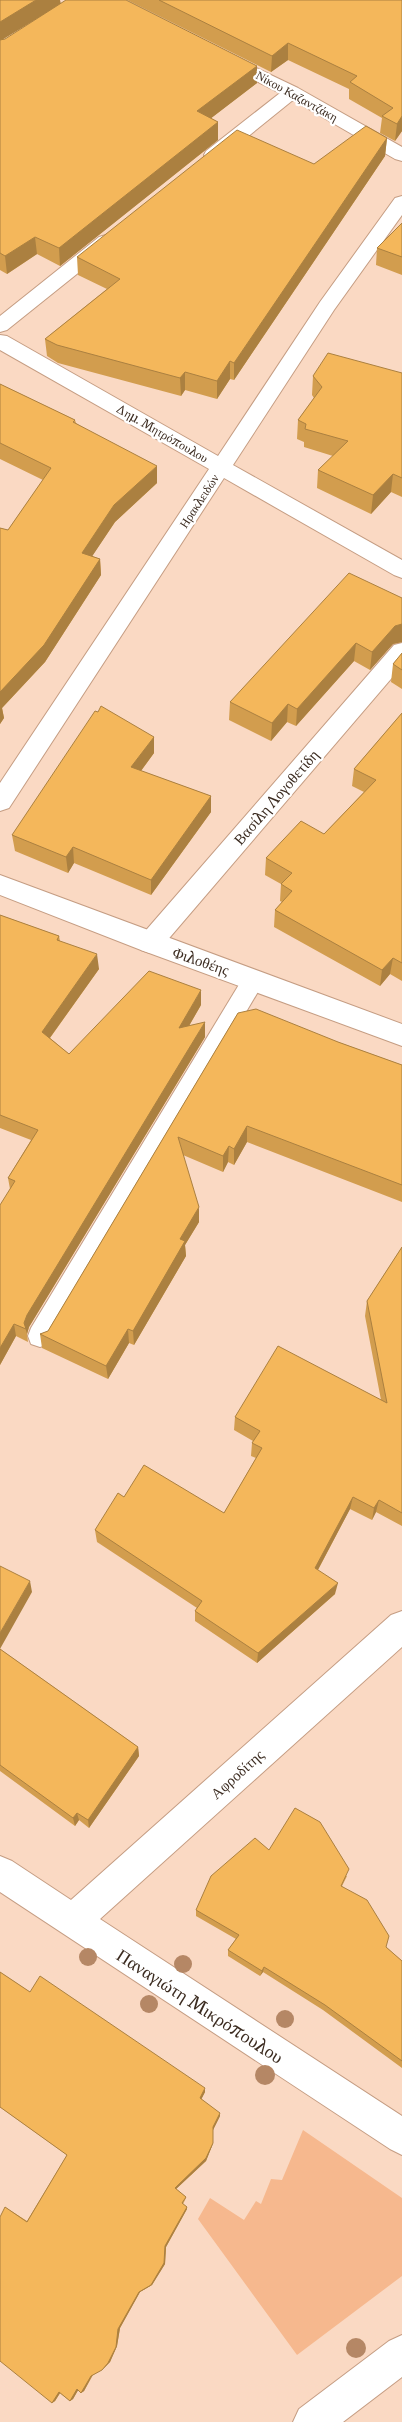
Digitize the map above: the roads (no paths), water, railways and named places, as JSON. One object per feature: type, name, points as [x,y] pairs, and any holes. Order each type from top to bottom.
[{"type":"street","name":"Νίκου Καζαντζάκη","points":[[204,47],[292,92],[402,155]]},
{"type":"street","points":[[199,166],[292,92]]},
{"type":"street","name":"Ηρακλειδών","points":[[0,802],[327,306],[402,202]]},
{"type":"street","points":[[0,326],[122,228]]},
{"type":"street","name":"Δημ. Μητρόπουλου","points":[[0,341],[402,570]]},
{"type":"street","name":"Βασίλη Λογοθετίδη","points":[[150,943],[402,651]]},
{"type":"street","name":"Φιλοθέης","points":[[0,885],[150,943],[254,979],[402,1035]]},
{"type":"street","name":"Αφροδίτης","points":[[72,1922],[402,1626]]},
{"type":"street","name":"Παναγιώτη Μικρόπουλου","points":[[0,1873],[402,2137]]},
{"type":"street","points":[[312,2422],[402,2354]]},
{"type":"lane","points":[[40,1336],[254,979]]}]
